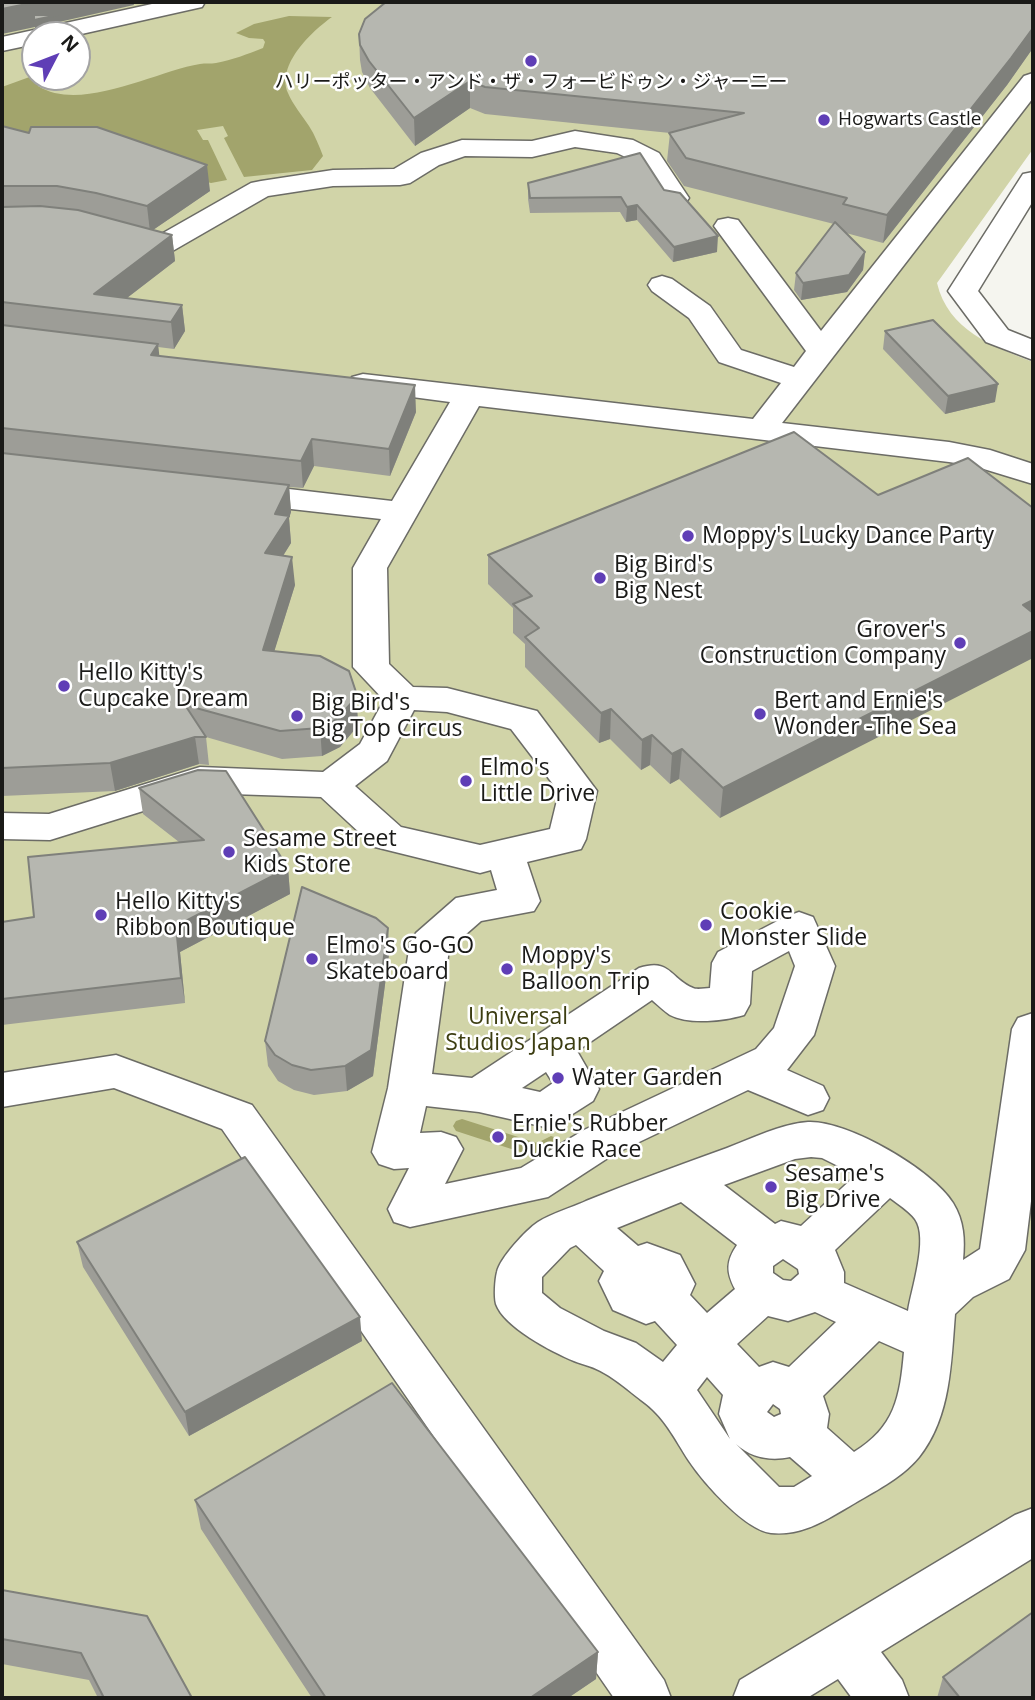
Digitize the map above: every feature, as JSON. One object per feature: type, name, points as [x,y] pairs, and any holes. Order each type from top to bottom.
[{"type":"street","points":[[91,25],[193,2]]},
{"type":"street","points":[[2,44],[21,40]]},
{"type":"street","points":[[760,431],[1033,81]]},
{"type":"street","points":[[96,226],[159,247],[261,189],[333,178],[400,177],[429,159],[462,148],[532,149],[576,139],[624,146],[650,159],[676,198]]},
{"type":"street","points":[[1033,180],[963,291],[997,336],[1033,351]]},
{"type":"street","points":[[727,226],[821,351]]},
{"type":"street","points":[[662,285],[700,312],[730,356],[800,379]]},
{"type":"street","points":[[332,379],[948,452],[979,457],[1033,474]]},
{"type":"street","points":[[330,785],[388,837],[480,859],[567,839],[578,791],[524,720],[447,700],[403,698],[371,667],[370,568],[469,396]]},
{"type":"street","points":[[209,490],[402,512]]},
{"type":"street","points":[[2,826],[50,827],[200,780],[330,785],[354,771],[374,752],[403,698]]},
{"type":"street","points":[[409,1087],[479,1095],[545,1110],[578,1088],[553,1046],[653,979],[685,1004],[729,1004],[732,963],[799,927],[815,966],[793,1035],[771,1060],[599,1142],[532,1184],[410,1209],[441,1149],[394,1152],[409,1087],[430,943],[470,908],[520,901],[505,853]]},
{"type":"street","points":[[931,1324],[960,1281],[986,1273],[997,1263],[1002,1250],[1033,1029]]},
{"type":"street","points":[[2,1090],[116,1071],[237,1117],[645,1698]]},
{"type":"street","points":[[747,1071],[808,1098]]},
{"type":"street","points":[[808,1139],[825,1141],[887,1173],[920,1194],[932,1206],[943,1237],[921,1402],[913,1424],[901,1443],[850,1480],[801,1509],[769,1510],[744,1488],[707,1447],[688,1413],[668,1392],[619,1357],[588,1346],[544,1322],[518,1301],[520,1270],[554,1236],[791,1142],[808,1139]]},
{"type":"street","points":[[796,1261],[887,1173]]},
{"type":"street","points":[[687,1182],[872,1317],[931,1324]]},
{"type":"street","points":[[582,1223],[630,1267],[647,1262],[664,1269],[672,1284],[664,1299],[750,1391],[773,1382],[850,1480]]},
{"type":"street","points":[[668,1392],[706,1343],[762,1293],[753,1284],[748,1272],[750,1260],[756,1250],[796,1261]]},
{"type":"street","points":[[797,1412],[872,1317]]},
{"type":"street","points":[[759,1698],[1033,1531]]},
{"type":"street","points":[[845,1646],[883,1698]]},
{"type":"green space","name":"Universal Studios Japan","points":[[2,2],[1033,2],[1033,149],[937,283],[951,313],[961,324],[1002,350],[1033,362],[1033,1698],[2,1698]]},
{"type":"shaded area","points":[[289,16],[332,17],[306,40],[291,60],[287,71],[288,93],[311,129],[323,156],[312,170],[244,177],[224,138],[228,136],[223,126],[197,130],[203,140],[208,140],[227,180],[211,183],[39,139],[2,126],[2,87],[21,80],[21,91],[51,91],[75,95],[119,88],[182,68],[228,60],[263,48],[263,39],[236,33],[254,24]]},
{"type":"building","points":[[2,2],[36,2],[2,9]]},
{"type":"building","name":"Hogwarts Castle","points":[[386,2],[1033,2],[1033,28],[887,215],[843,204],[847,198],[686,158],[669,133],[744,113],[485,87],[470,81],[414,118],[369,61],[360,45],[359,34],[365,19]]},
{"type":"building","points":[[34,15],[58,15],[34,20]]},
{"type":"building","points":[[2,126],[29,133],[31,127],[97,127],[207,165],[147,206],[57,186],[2,186]]},
{"type":"building","points":[[640,153],[664,190],[680,193],[718,236],[674,247],[637,205],[627,207],[621,197],[530,198],[528,183]]},
{"type":"building","points":[[40,206],[78,210],[172,235],[94,294],[182,305],[171,322],[2,302],[2,207]]},
{"type":"building","points":[[835,222],[865,252],[849,275],[803,283],[796,273]]},
{"type":"building","points":[[933,320],[998,384],[948,396],[885,331]]},
{"type":"building","points":[[2,325],[158,344],[151,355],[415,385],[389,449],[312,439],[301,461],[2,428]]},
{"type":"building","points":[[794,432],[878,495],[968,458],[1033,508],[1033,600],[1023,605],[1033,613],[1033,631],[723,788],[682,749],[672,754],[652,735],[642,740],[611,709],[601,713],[525,637],[539,628],[513,604],[532,596],[488,555]]},
{"type":"building","points":[[2,453],[289,485],[275,514],[289,516],[265,553],[292,557],[263,650],[320,656],[349,671],[356,692],[354,700],[337,719],[320,728],[280,731],[185,705],[206,737],[195,737],[110,763],[2,768]]},
{"type":"building","points":[[198,770],[226,771],[288,868],[176,926],[181,978],[2,999],[2,922],[34,917],[28,857],[204,840],[139,788]]},
{"type":"building","points":[[302,887],[376,918],[388,928],[371,1050],[345,1066],[311,1070],[292,1065],[275,1055],[265,1041]]},
{"type":"building","points":[[245,1157],[360,1317],[185,1412],[77,1242]]},
{"type":"building","points":[[392,1383],[598,1652],[530,1698],[326,1698],[195,1500]]},
{"type":"building","points":[[2,1590],[147,1616],[192,1698],[104,1698],[81,1653],[2,1639]]},
{"type":"building","points":[[1033,1612],[1033,1698],[960,1698],[943,1677]]},
{"type":"waterway","points":[[462,1126],[539,1151],[551,1143]]},
{"type":"place","name":"ハリーポッター・アンド・ザ・フォービドゥン・ジャーニー","points":[[531,61]]},
{"type":"place","name":"Hogwarts Castle","points":[[824,120]]},
{"type":"place","name":"Moppy's Lucky Dance Party","points":[[688,536]]},
{"type":"place","name":"Big Bird's Big Nest","points":[[600,578]]},
{"type":"place","name":"Grover's Construction Company","points":[[960,643]]},
{"type":"place","name":"Hello Kitty's Cupcake Dream","points":[[64,686]]},
{"type":"place","name":"Bert and Ernie's Wonder -The Sea","points":[[760,714]]},
{"type":"place","name":"Big Bird's Big Top Circus","points":[[297,716]]},
{"type":"place","name":"Elmo's Little Drive","points":[[466,781]]},
{"type":"place","name":"Sesame Street Kids Store","points":[[229,852]]},
{"type":"place","name":"Hello Kitty's Ribbon Boutique","points":[[101,915]]},
{"type":"place","name":"Cookie Monster Slide","points":[[706,925]]},
{"type":"place","name":"Elmo's Go-GO Skateboard","points":[[312,959]]},
{"type":"place","name":"Moppy's Balloon Trip","points":[[507,969]]},
{"type":"place","name":"Water Garden","points":[[558,1078]]},
{"type":"place","name":"Ernie's Rubber Duckie Race","points":[[498,1137]]},
{"type":"place","name":"Sesame's Big Drive","points":[[771,1187]]}]
